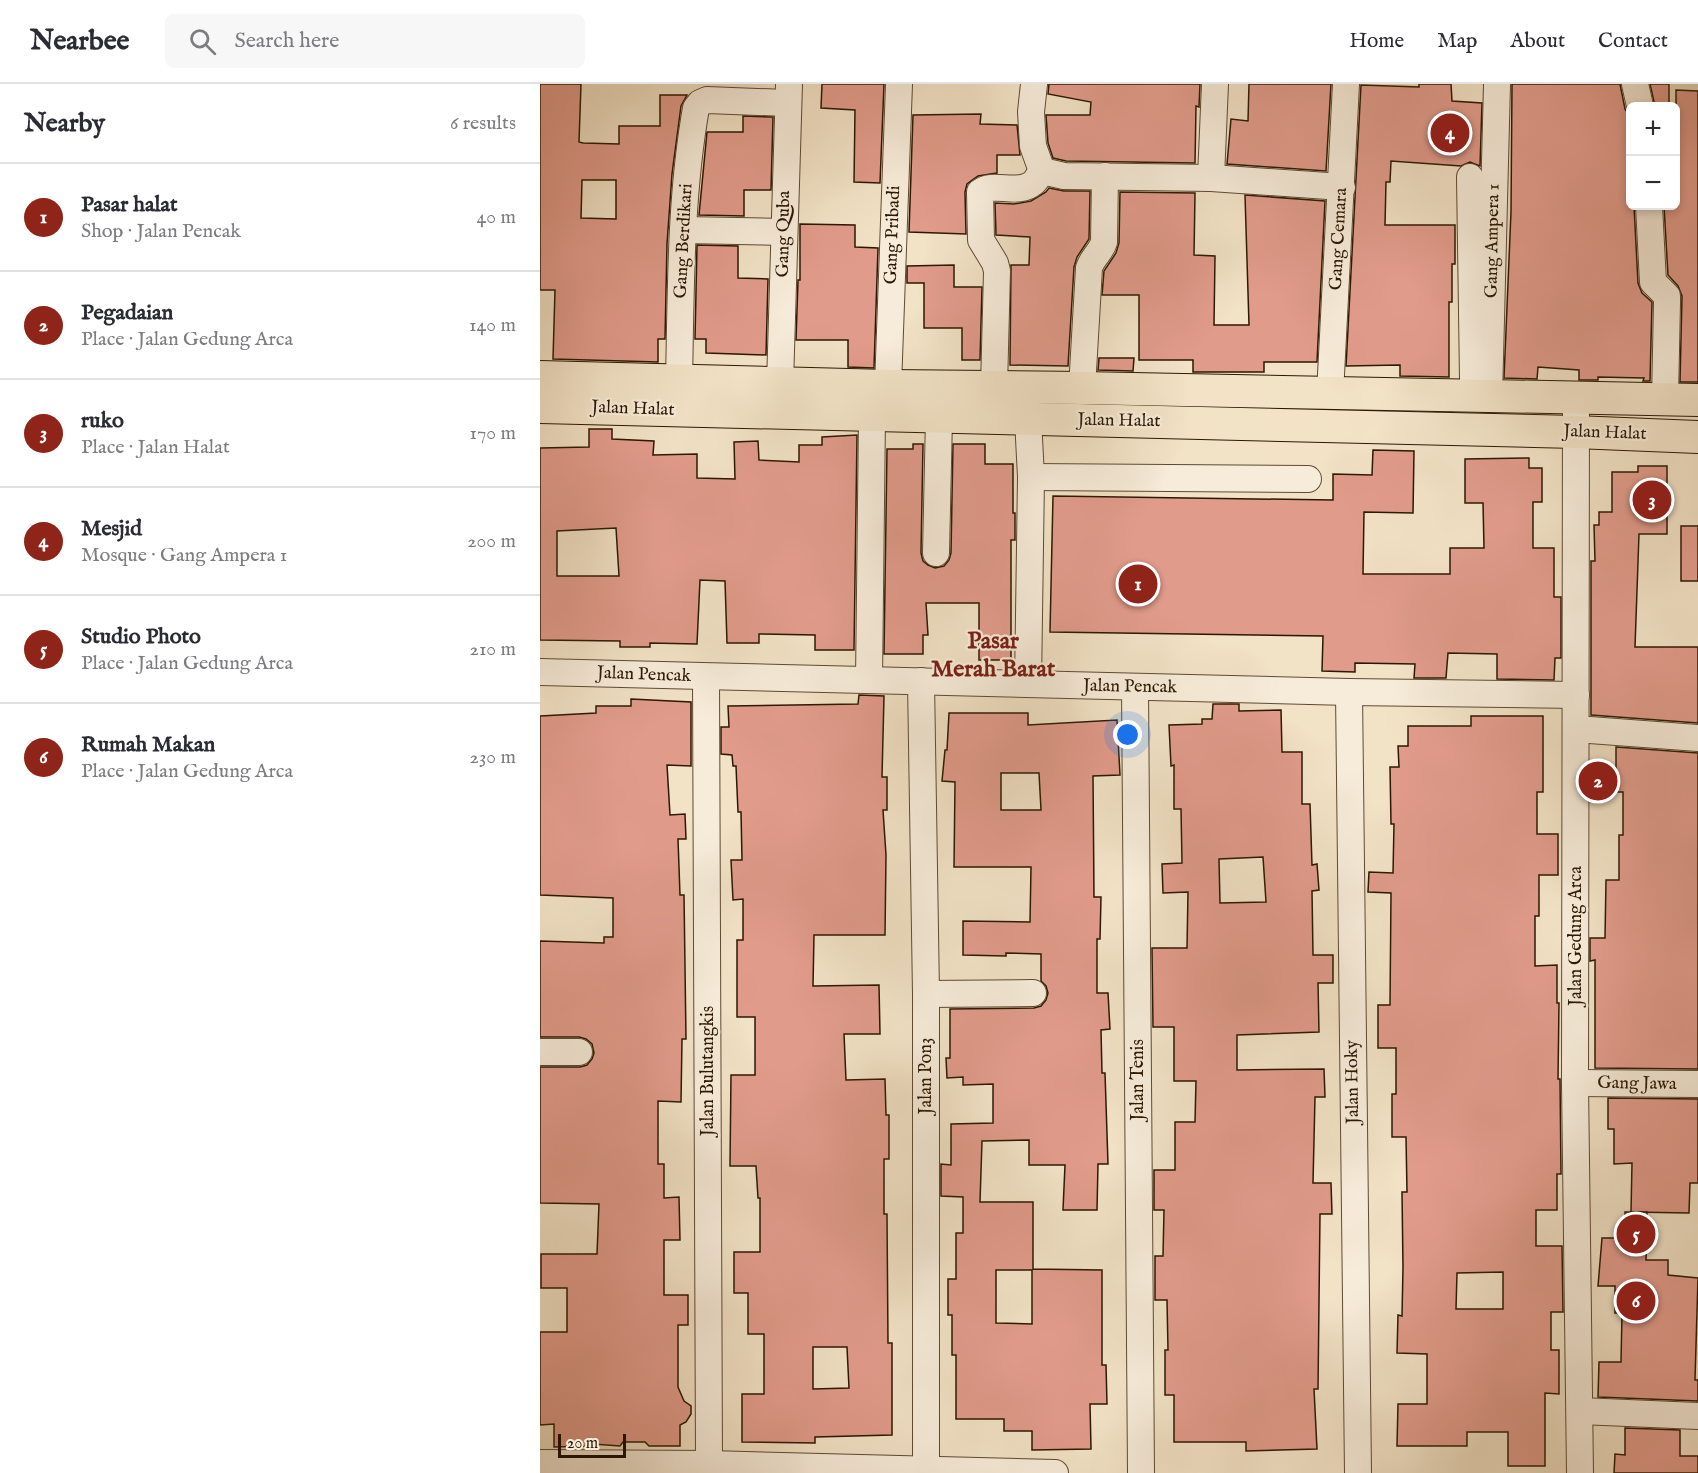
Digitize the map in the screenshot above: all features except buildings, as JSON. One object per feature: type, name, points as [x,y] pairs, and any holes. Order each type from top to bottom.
[{"type":"main road","name":"Jalan Halat","points":[[540,377],[780,384],[1698,400]]},
{"type":"main road","name":"Jalan Halat","points":[[540,407],[1575,432],[1698,437]]},
{"type":"street","name":"Gang Pribadi","points":[[888,386],[899,84]]},
{"type":"street","points":[[1034,84],[1031,112],[1032,146],[1042,171]]},
{"type":"street","points":[[1211,178],[1215,84]]},
{"type":"street","name":"Gang Cemara","points":[[1329,394],[1346,84]]},
{"type":"street","name":"Gang Ampera 1","points":[[1481,397],[1497,84]]},
{"type":"street","points":[[1635,84],[1639,102]]},
{"type":"street","name":"Gang Berdikari","points":[[680,381],[683,230],[696,108],[707,100],[788,93]]},
{"type":"street","name":"Gang Quba","points":[[780,384],[788,93]]},
{"type":"street","points":[[1042,171],[1064,176],[1211,178],[1342,187]]},
{"type":"street","points":[[994,387],[997,271],[995,263],[981,240],[980,192],[985,189],[1022,189],[1034,183],[1042,171]]},
{"type":"street","points":[[1082,388],[1089,268],[1104,242],[1106,176]]},
{"type":"street","points":[[1470,177],[1481,397]]},
{"type":"street","points":[[1649,210],[1653,282],[1666,297],[1667,302],[1665,399]]},
{"type":"street","points":[[683,230],[784,232]]},
{"type":"street","name":"Jalan Gedung Arca","points":[[1576,399],[1575,1083],[1580,1473]]},
{"type":"street","points":[[869,680],[872,416]]},
{"type":"street","points":[[936,553],[939,418]]},
{"type":"street","points":[[1028,419],[1031,477],[1028,684]]},
{"type":"street","points":[[1031,477],[1308,479]]},
{"type":"street","name":"Jalan Pencak","points":[[540,672],[1349,692],[1576,695]]},
{"type":"street","name":"Jalan Bulutangkis","points":[[706,677],[709,1464]]},
{"type":"street","name":"Jalan Pon3","points":[[921,681],[926,994],[926,1471]]},
{"type":"street","name":"Jalan Tenis","points":[[1135,687],[1141,1473]]},
{"type":"street","name":"Jalan Hoky","points":[[1349,692],[1358,1473]]},
{"type":"street","points":[[1576,729],[1698,738]]},
{"type":"street","points":[[926,994],[1032,993]]},
{"type":"street","points":[[540,1052],[579,1052]]},
{"type":"street","name":"Gang Jawa","points":[[1575,1083],[1698,1084]]},
{"type":"street","points":[[1580,1412],[1698,1416]]},
{"type":"street","points":[[540,1463],[709,1464],[1055,1473]]},
{"type":"place","name":"Mesjid","points":[[1450,133]]},
{"type":"place","name":"ruko","points":[[1652,500]]},
{"type":"place","name":"Pasar halat","points":[[1138,584]]},
{"type":"place","name":"Pegadaian","points":[[1598,781]]},
{"type":"place","name":"Studio Photo","points":[[1636,1234]]},
{"type":"place","name":"Rumah Makan","points":[[1636,1301]]},
{"type":"district","name":"Pasar Merah Barat","points":[[993,655]]}]
